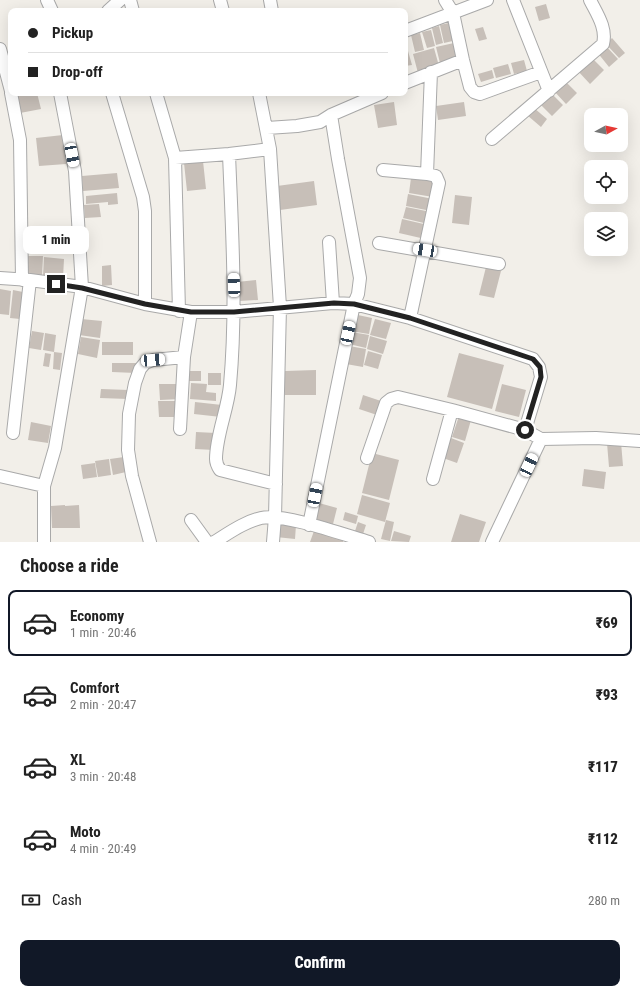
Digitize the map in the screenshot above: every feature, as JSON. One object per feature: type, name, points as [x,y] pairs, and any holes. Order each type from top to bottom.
[{"type":"street","points":[[111,8],[120,0]]},
{"type":"street","points":[[445,0],[453,13],[462,60],[470,86],[474,92],[480,94],[540,72]]},
{"type":"street","points":[[408,30],[487,0]]},
{"type":"street","points":[[513,0],[540,72],[549,91]]},
{"type":"street","points":[[492,139],[603,44],[603,26],[590,0]]},
{"type":"street","points":[[0,49],[8,86]]},
{"type":"street","points":[[408,82],[462,60]]},
{"type":"street","points":[[428,174],[431,72]]},
{"type":"street","points":[[10,96],[20,140],[26,280],[13,434]]},
{"type":"street","points":[[44,542],[44,486],[56,448],[82,288],[75,171],[61,96]]},
{"type":"street","points":[[113,96],[143,197],[145,211],[145,304]]},
{"type":"street","points":[[157,96],[175,158],[178,311]]},
{"type":"street","points":[[260,96],[270,149],[280,307],[275,518],[273,542]]},
{"type":"street","points":[[266,128],[297,126],[320,122],[331,115],[375,96]]},
{"type":"street","points":[[309,525],[354,304],[358,294],[360,278],[340,173],[331,115]]},
{"type":"street","points":[[175,158],[270,149]]},
{"type":"street","points":[[229,154],[234,312],[230,386],[216,460],[217,466],[220,470],[276,484]]},
{"type":"street","points":[[384,170],[428,174],[436,176],[439,183],[410,318]]},
{"type":"street","points":[[329,242],[334,303]]},
{"type":"street","points":[[379,243],[499,264]]},
{"type":"street","points":[[0,278],[82,288],[178,311],[234,312],[334,303],[354,304],[410,318],[533,359],[540,367],[541,377],[525,430]]},
{"type":"street","points":[[180,429],[184,357],[191,312]]},
{"type":"street","points":[[150,542],[132,476],[128,450],[129,414],[135,383],[140,369],[145,363],[153,360],[184,357]]},
{"type":"street","points":[[367,458],[386,403],[391,399],[398,397],[525,430],[541,439],[596,438],[640,441]]},
{"type":"street","points":[[433,479],[452,410]]},
{"type":"street","points":[[492,542],[541,439]]},
{"type":"street","points":[[0,476],[44,486]]},
{"type":"street","points":[[214,542],[248,523],[262,518],[275,518],[309,525],[348,539],[369,542]]},
{"type":"street","points":[[191,520],[207,542]]},
{"type":"building","points":[[546,4],[550,18],[539,21],[535,7]]},
{"type":"building","points":[[453,22],[457,40],[444,43],[440,25]]},
{"type":"building","points":[[439,26],[443,43],[436,45],[432,28]]},
{"type":"building","points":[[483,27],[487,39],[479,41],[475,29]]},
{"type":"building","points":[[431,30],[435,46],[427,48],[422,32]]},
{"type":"building","points":[[420,33],[424,50],[415,52],[411,35]]},
{"type":"building","points":[[612,38],[625,53],[619,58],[606,44]]},
{"type":"building","points":[[454,43],[457,58],[440,63],[436,47]]},
{"type":"building","points":[[605,45],[618,59],[609,67],[597,52]]},
{"type":"building","points":[[434,48],[439,66],[418,73],[413,54]]},
{"type":"building","points":[[408,51],[412,65],[408,66]]},
{"type":"building","points":[[591,57],[604,70],[590,84],[577,70]]},
{"type":"building","points":[[524,60],[527,71],[514,74],[511,63]]},
{"type":"building","points":[[508,64],[511,74],[496,78],[493,68]]},
{"type":"building","points":[[492,70],[494,78],[481,82],[478,74]]},
{"type":"building","points":[[565,81],[577,93],[566,104],[554,91]]},
{"type":"building","points":[[551,93],[563,105],[552,116],[540,104]]},
{"type":"building","points":[[16,96],[38,96],[41,109],[20,113]]},
{"type":"building","points":[[394,102],[397,125],[378,128],[374,105]]},
{"type":"building","points":[[464,102],[466,116],[438,120],[436,106]]},
{"type":"building","points":[[534,108],[547,119],[541,127],[527,115]]},
{"type":"building","points":[[63,135],[66,164],[39,166],[36,138]]},
{"type":"building","points":[[203,161],[206,189],[187,191],[184,163]]},
{"type":"building","points":[[117,173],[119,188],[83,191],[82,176]]},
{"type":"building","points":[[411,178],[435,182],[433,197],[409,193]]},
{"type":"building","points":[[314,181],[317,205],[280,210],[277,186]]},
{"type":"building","points":[[117,193],[118,204],[108,205],[108,202],[86,204],[86,196]]},
{"type":"building","points":[[408,194],[433,199],[431,211],[406,206]]},
{"type":"building","points":[[455,195],[472,197],[469,225],[452,223]]},
{"type":"building","points":[[99,204],[101,217],[85,218],[84,205]]},
{"type":"building","points":[[406,207],[431,212],[428,224],[403,218]]},
{"type":"building","points":[[402,219],[428,225],[425,239],[399,233]]},
{"type":"building","points":[[26,256],[43,256],[42,277],[25,277]]},
{"type":"building","points":[[44,257],[64,259],[63,278],[43,276]]},
{"type":"building","points":[[111,265],[112,285],[102,286],[102,266]]},
{"type":"building","points":[[486,267],[501,271],[494,298],[479,295]]},
{"type":"building","points":[[256,280],[258,300],[239,301],[237,282]]},
{"type":"building","points":[[0,289],[11,291],[9,315],[0,314]]},
{"type":"building","points":[[13,290],[23,292],[20,319],[10,318]]},
{"type":"building","points":[[353,314],[372,318],[369,334],[350,331]]},
{"type":"building","points":[[81,319],[102,321],[100,338],[79,335]]},
{"type":"building","points":[[375,319],[391,323],[386,339],[370,335]]},
{"type":"building","points":[[32,331],[44,333],[41,350],[29,348]]},
{"type":"building","points":[[352,332],[369,335],[366,348],[349,344]]},
{"type":"building","points":[[45,333],[56,335],[54,352],[43,350]]},
{"type":"building","points":[[370,336],[387,341],[383,354],[367,349]]},
{"type":"building","points":[[81,337],[100,340],[97,358],[78,354]]},
{"type":"building","points":[[102,342],[133,342],[133,355],[102,355]]},
{"type":"building","points":[[349,346],[366,349],[363,367],[346,364]]},
{"type":"building","points":[[368,351],[382,355],[378,369],[364,365]]},
{"type":"building","points":[[54,352],[62,353],[60,370],[53,369]]},
{"type":"building","points":[[45,353],[51,354],[49,367],[43,366]]},
{"type":"building","points":[[459,353],[504,365],[492,409],[447,397]]},
{"type":"building","points":[[112,363],[136,363],[136,373],[112,372]]},
{"type":"building","points":[[316,370],[316,395],[285,395],[285,371]]},
{"type":"building","points":[[188,371],[201,371],[201,381],[189,381]]},
{"type":"building","points":[[208,373],[221,373],[221,385],[208,385]]},
{"type":"building","points":[[191,383],[207,384],[206,392],[216,393],[216,401],[190,399]]},
{"type":"building","points":[[159,384],[179,384],[180,399],[160,400]]},
{"type":"building","points":[[502,384],[526,390],[519,417],[495,411]]},
{"type":"building","points":[[101,389],[129,390],[128,399],[100,398]]},
{"type":"building","points":[[363,395],[381,401],[377,415],[359,409]]},
{"type":"building","points":[[158,401],[175,401],[175,417],[159,417]]},
{"type":"building","points":[[195,402],[222,405],[221,417],[194,414]]},
{"type":"building","points":[[459,416],[471,420],[465,441],[452,437]]},
{"type":"building","points":[[31,422],[51,426],[48,443],[28,440]]},
{"type":"building","points":[[196,432],[216,433],[214,450],[195,449]]},
{"type":"building","points":[[451,438],[464,443],[457,463],[443,458]]},
{"type":"building","points":[[621,442],[623,466],[609,467],[607,443]]},
{"type":"building","points":[[372,453],[399,460],[389,500],[362,493]]},
{"type":"building","points":[[124,457],[126,472],[113,475],[110,459]]},
{"type":"building","points":[[109,459],[111,475],[98,477],[95,461]]},
{"type":"building","points":[[95,463],[97,477],[83,479],[81,465]]},
{"type":"building","points":[[584,469],[606,472],[604,489],[582,486]]},
{"type":"building","points":[[362,495],[390,503],[385,522],[357,514]]},
{"type":"building","points":[[319,503],[337,508],[333,524],[314,519]]},
{"type":"building","points":[[79,505],[80,528],[52,528],[51,506]]},
{"type":"building","points":[[345,512],[358,516],[356,524],[343,520]]},
{"type":"building","points":[[460,514],[486,522],[479,542],[451,542]]},
{"type":"building","points":[[386,520],[394,522],[390,541],[381,539]]},
{"type":"building","points":[[358,522],[366,525],[363,534],[355,531]]},
{"type":"building","points":[[277,523],[296,525],[295,539],[276,537]]},
{"type":"building","points":[[314,531],[343,540],[343,542],[310,542]]},
{"type":"building","points":[[394,531],[411,536],[409,542],[391,541]]},
{"type":"route","points":[[56,284],[82,288],[178,311],[234,312],[334,303],[354,304],[410,318],[533,359],[540,367],[541,377],[525,430]]}]
